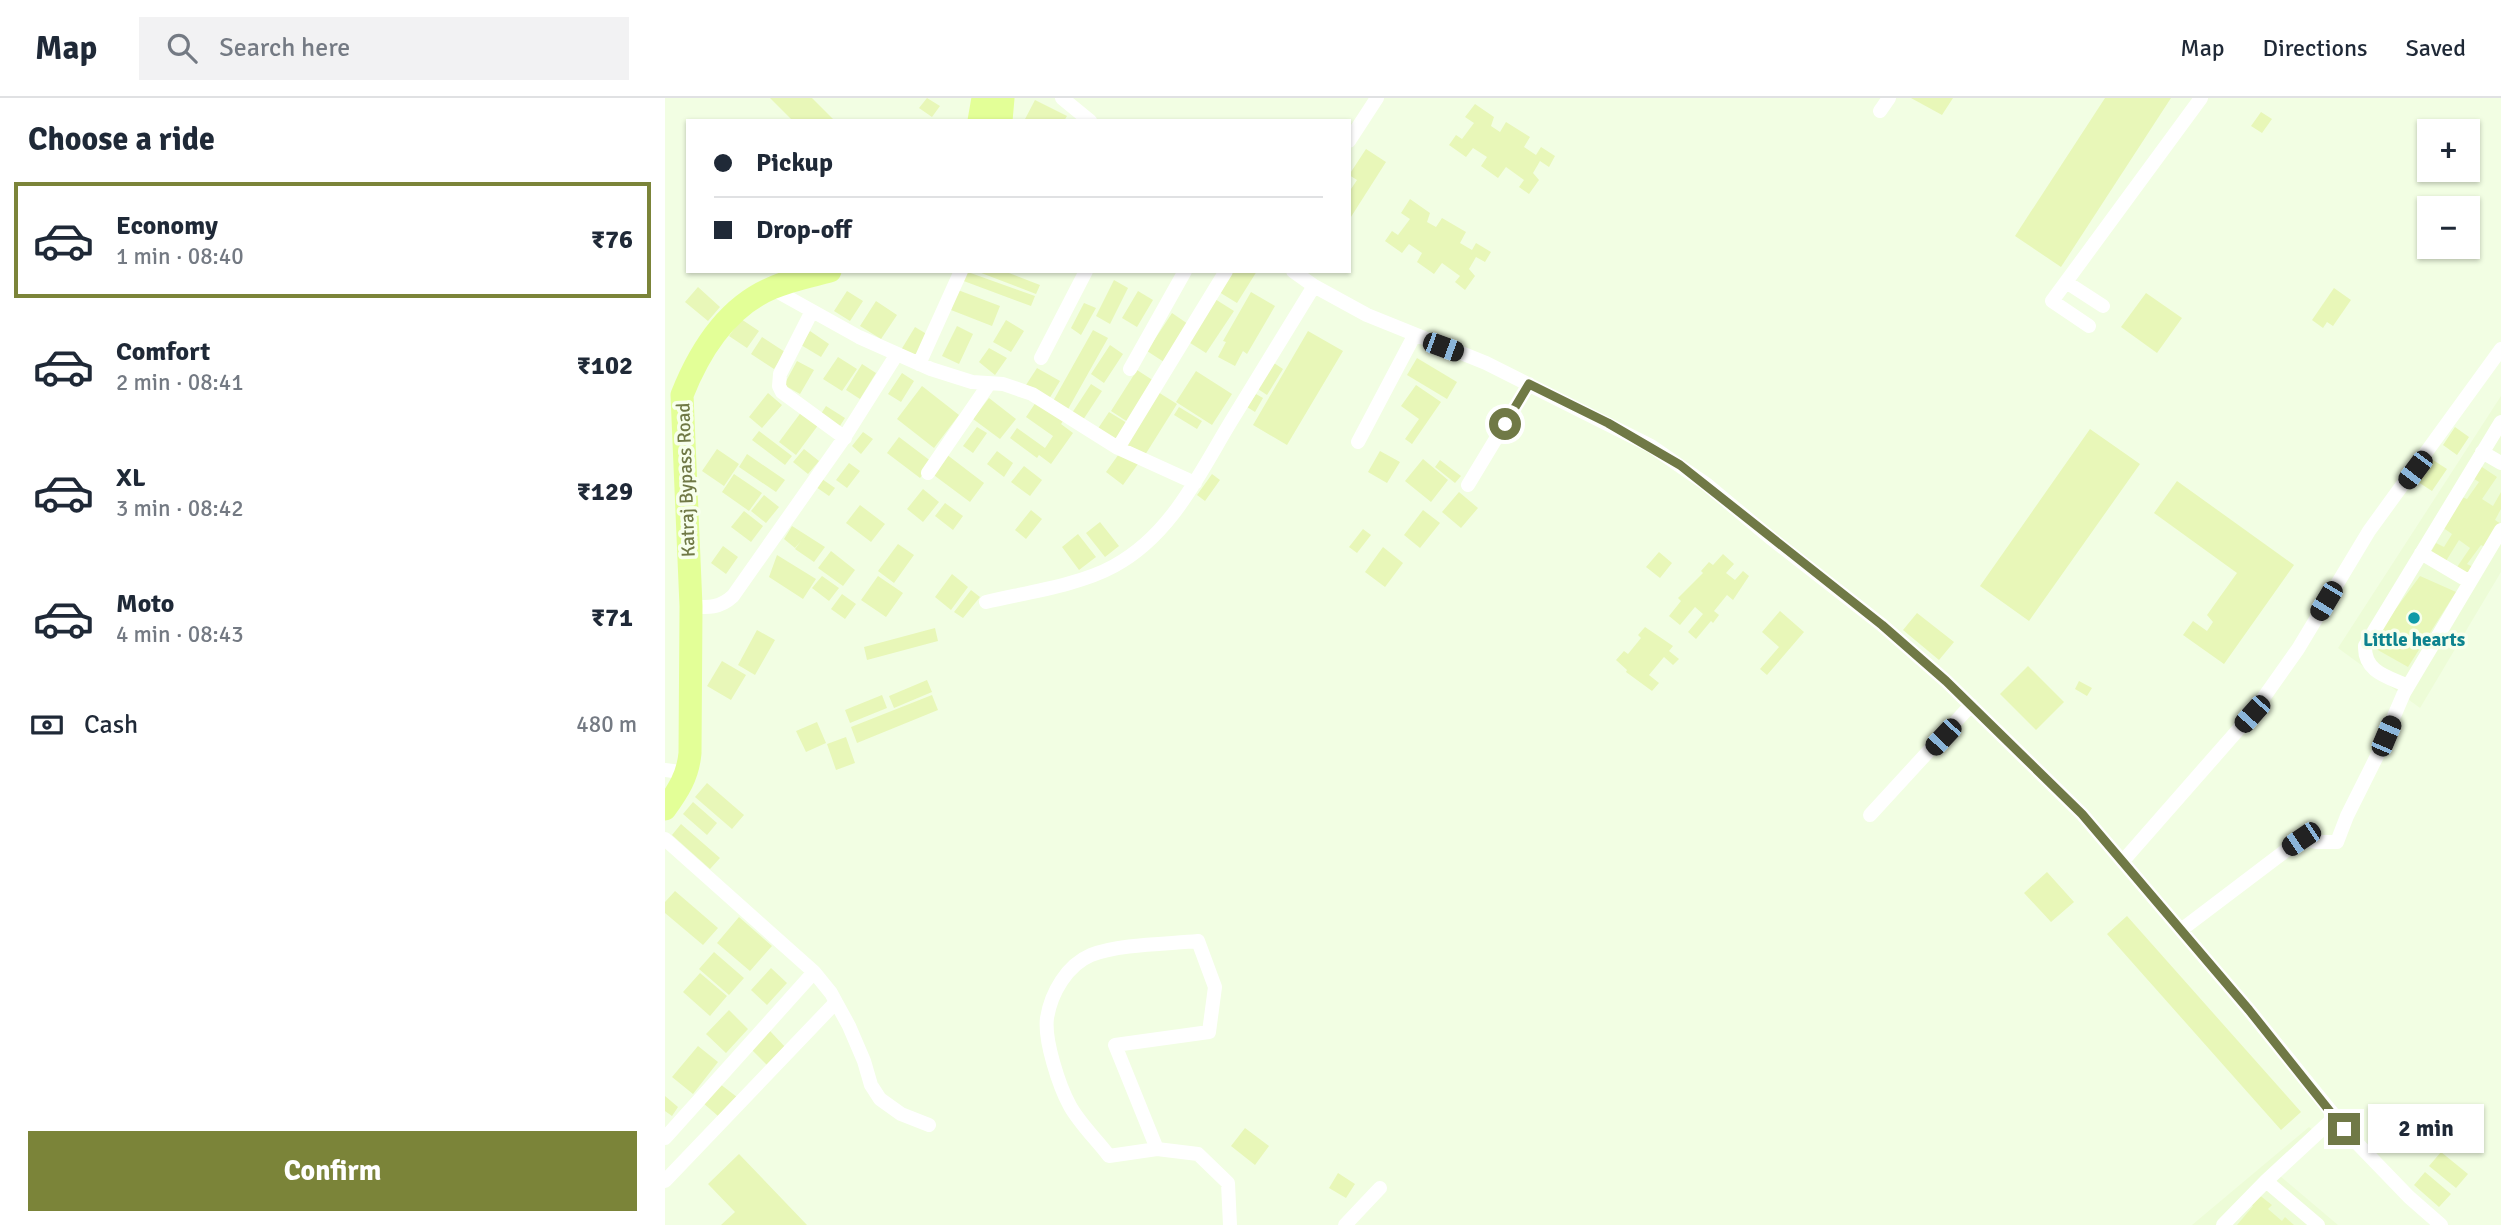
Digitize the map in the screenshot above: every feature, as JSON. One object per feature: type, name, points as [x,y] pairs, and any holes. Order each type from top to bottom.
[{"type":"highway","points":[[979,119],[983,98]]},
{"type":"highway","points":[[1001,119],[1003,98]]},
{"type":"highway","name":"Katraj Bypass Road","points":[[681,765],[690,727],[691,606],[682,395],[693,367],[719,330],[739,309],[771,288],[823,273]]},
{"type":"highway","points":[[665,809],[680,789],[681,765]]},
{"type":"street","points":[[1062,98],[1088,119]]},
{"type":"street","points":[[1351,138],[1377,98]]},
{"type":"street","points":[[1880,111],[1889,98]]},
{"type":"street","points":[[2089,326],[2052,301],[2201,98]]},
{"type":"street","points":[[919,364],[960,273]]},
{"type":"street","points":[[1041,358],[1085,273]]},
{"type":"street","points":[[1130,369],[1184,273]]},
{"type":"street","points":[[1118,448],[1225,273]]},
{"type":"street","points":[[1296,273],[1367,315],[1486,363],[1608,423],[1680,465],[1882,625],[1971,705],[2082,814],[2335,1118],[2386,1175],[2441,1225]]},
{"type":"street","points":[[2066,282],[2103,306]]},
{"type":"street","points":[[986,602],[1093,575],[1112,567],[1142,547],[1173,516],[1195,483],[1314,286]]},
{"type":"street","points":[[771,288],[919,364],[954,378],[1003,384],[1032,394],[1118,448],[1195,483]]},
{"type":"street","points":[[812,311],[780,374],[779,386],[782,392],[845,438]]},
{"type":"street","points":[[1358,442],[1414,335]]},
{"type":"street","points":[[2123,862],[2252,714],[2298,649],[2369,531],[2501,349]]},
{"type":"street","points":[[691,606],[718,606],[733,596],[845,438],[897,354]]},
{"type":"street","points":[[928,473],[989,384]]},
{"type":"street","points":[[1468,485],[1529,384]]},
{"type":"street","points":[[2408,686],[2376,672],[2368,662],[2365,646],[2501,422]]},
{"type":"street","points":[[2482,453],[2501,463]]},
{"type":"street","points":[[2181,930],[2301,839],[2337,842],[2408,686],[2501,530]]},
{"type":"street","points":[[2421,552],[2470,582]]},
{"type":"street","points":[[1870,815],[1971,705]]},
{"type":"street","points":[[665,839],[814,971],[836,1002],[864,1061],[871,1085],[880,1099],[901,1114],[929,1125]]},
{"type":"street","points":[[1157,1149],[1115,1045],[1209,1032],[1215,987],[1198,941],[1106,951],[1090,956],[1071,968],[1057,989],[1047,1019],[1053,1065],[1070,1106],[1109,1156],[1157,1149],[1198,1154],[1228,1183],[1230,1225]]},
{"type":"street","points":[[665,1138],[814,971]]},
{"type":"street","points":[[665,1181],[836,1002]]},
{"type":"street","points":[[2223,1225],[2266,1181],[2335,1118]]},
{"type":"street","points":[[2266,1181],[2318,1225]]},
{"type":"street","points":[[1345,1225],[1380,1188]]},
{"type":"shaded area","name":"Little hearts","points":[[2501,396],[2501,572],[2420,708],[2338,648]]},
{"type":"shaded area","points":[[2309,1127],[2319,1135],[2279,1175],[2338,1225],[2192,1225]]},
{"type":"building","points":[[770,98],[812,98],[833,119],[791,119]]},
{"type":"building","points":[[927,98],[940,106],[932,117],[919,108]]},
{"type":"building","points":[[1911,98],[1953,98],[1942,115]]},
{"type":"building","points":[[2105,98],[2171,98],[2061,267],[2015,236]]},
{"type":"building","points":[[1035,100],[1067,116],[1065,119],[1025,119]]},
{"type":"building","points":[[1475,104],[1494,117],[1491,126],[1500,132],[1506,122],[1530,137],[1524,147],[1536,155],[1541,147],[1555,156],[1549,167],[1540,161],[1533,173],[1539,180],[1529,194],[1519,187],[1524,180],[1506,167],[1498,178],[1481,166],[1487,157],[1473,148],[1466,157],[1449,145],[1456,135],[1462,139],[1474,123],[1465,117]]},
{"type":"building","points":[[2261,112],[2272,119],[2262,133],[2251,126]]},
{"type":"building","points":[[1366,149],[1386,162],[1351,217],[1351,189],[1357,180],[1351,176]]},
{"type":"building","points":[[1410,199],[1430,213],[1427,222],[1436,227],[1442,218],[1466,232],[1460,243],[1472,250],[1476,243],[1491,252],[1485,262],[1476,257],[1469,269],[1475,276],[1465,290],[1455,282],[1460,276],[1442,263],[1434,274],[1417,262],[1422,253],[1409,244],[1402,253],[1385,241],[1392,231],[1398,235],[1410,219],[1401,213]]},
{"type":"building","points":[[964,273],[971,273],[1035,296],[1031,306],[961,280]]},
{"type":"building","points":[[981,273],[1009,273],[1040,285],[1036,294]]},
{"type":"building","points":[[1231,273],[1256,273],[1237,303],[1219,292]]},
{"type":"building","points":[[1114,280],[1128,288],[1110,324],[1096,316]]},
{"type":"building","points":[[698,287],[720,307],[708,321],[685,302]]},
{"type":"building","points":[[2334,288],[2351,300],[2333,326],[2327,322],[2323,328],[2312,320]]},
{"type":"building","points":[[958,290],[1000,306],[992,326],[951,310]]},
{"type":"building","points":[[847,291],[863,301],[850,321],[834,311]]},
{"type":"building","points":[[1138,291],[1153,300],[1137,327],[1122,318]]},
{"type":"building","points":[[1251,292],[1275,306],[1247,354],[1243,351],[1235,366],[1218,357],[1226,342],[1223,341]]},
{"type":"building","points":[[2146,293],[2182,318],[2157,353],[2121,327]]},
{"type":"building","points":[[1215,299],[1234,311],[1206,353],[1187,341]]},
{"type":"building","points":[[876,301],[897,315],[881,339],[860,326]]},
{"type":"building","points":[[1084,303],[1096,308],[1081,335],[1071,328]]},
{"type":"building","points":[[1172,313],[1188,324],[1164,362],[1147,351]]},
{"type":"building","points":[[741,319],[759,331],[747,348],[729,336]]},
{"type":"building","points":[[1006,320],[1024,331],[1011,352],[993,342]]},
{"type":"building","points":[[957,326],[973,334],[959,364],[942,356]]},
{"type":"building","points":[[915,327],[930,336],[916,358],[901,350]]},
{"type":"building","points":[[1093,330],[1108,338],[1067,411],[1052,403]]},
{"type":"building","points":[[810,331],[829,344],[821,357],[801,345]]},
{"type":"building","points":[[1308,331],[1343,351],[1287,445],[1253,425]]},
{"type":"building","points":[[762,337],[785,352],[774,369],[751,354]]},
{"type":"building","points":[[1110,345],[1123,354],[1104,383],[1091,374]]},
{"type":"building","points":[[989,348],[1007,358],[995,375],[979,362]]},
{"type":"building","points":[[838,357],[857,369],[842,391],[823,379]]},
{"type":"building","points":[[1417,358],[1457,382],[1447,399],[1407,375]]},
{"type":"building","points":[[797,361],[814,370],[800,394],[784,385]]},
{"type":"building","points":[[1274,363],[1283,369],[1267,395],[1258,389]]},
{"type":"building","points":[[862,364],[876,373],[860,399],[846,390]]},
{"type":"building","points":[[1037,368],[1060,381],[1049,399],[1026,385]]},
{"type":"building","points":[[1137,370],[1154,381],[1128,422],[1111,411]]},
{"type":"building","points":[[1196,371],[1232,394],[1212,425],[1176,402]]},
{"type":"building","points":[[902,373],[914,381],[901,402],[888,394]]},
{"type":"building","points":[[1091,384],[1102,391],[1081,423],[1070,416]]},
{"type":"building","points":[[1416,385],[1441,402],[1412,444],[1405,439],[1419,419],[1401,406]]},
{"type":"building","points":[[922,386],[959,415],[934,448],[897,419]]},
{"type":"building","points":[[1158,392],[1177,404],[1145,455],[1126,444]]},
{"type":"building","points":[[768,393],[782,405],[762,428],[749,417]]},
{"type":"building","points":[[1256,394],[1263,398],[1255,412],[1247,407]]},
{"type":"building","points":[[989,398],[1016,419],[1000,439],[973,419]]},
{"type":"building","points":[[1036,402],[1063,421],[1061,424],[1073,433],[1051,464],[1039,455],[1037,458],[1010,438],[1017,428],[1045,448],[1053,436],[1026,417]]},
{"type":"building","points":[[826,406],[845,418],[838,429],[819,417]]},
{"type":"building","points":[[1179,407],[1202,421],[1197,429],[1174,415]]},
{"type":"building","points":[[802,411],[819,424],[796,455],[779,442]]},
{"type":"building","points":[[1109,412],[1127,423],[1115,441],[1097,430]]},
{"type":"building","points":[[977,427],[987,433],[973,453],[963,446]]},
{"type":"building","points":[[2455,427],[2469,437],[2457,455],[2443,445]]},
{"type":"building","points":[[2090,429],[2140,464],[2029,621],[1980,586]]},
{"type":"building","points":[[759,431],[792,456],[785,465],[752,440]]},
{"type":"building","points":[[863,432],[873,439],[861,454],[852,446]]},
{"type":"building","points":[[899,437],[932,462],[920,478],[887,453]]},
{"type":"building","points":[[717,449],[739,464],[724,486],[702,471]]},
{"type":"building","points":[[804,449],[819,461],[808,474],[793,462]]},
{"type":"building","points":[[997,451],[1013,463],[1004,477],[987,464]]},
{"type":"building","points":[[1121,451],[1138,464],[1123,485],[1106,472]]},
{"type":"building","points":[[1380,451],[1400,462],[1387,483],[1368,472]]},
{"type":"building","points":[[747,454],[785,480],[776,492],[739,467]]},
{"type":"building","points":[[946,454],[984,483],[970,502],[931,473]]},
{"type":"building","points":[[1423,459],[1448,480],[1431,502],[1405,481]]},
{"type":"building","points":[[1440,460],[1461,476],[1455,483],[1435,467]]},
{"type":"building","points":[[2433,460],[2447,469],[2432,491],[2418,482]]},
{"type":"building","points":[[849,463],[860,471],[847,488],[836,480]]},
{"type":"building","points":[[2479,465],[2497,477],[2482,499],[2493,506],[2501,492],[2501,509],[2495,520],[2501,524],[2487,548],[2481,545],[2467,564],[2473,567],[2468,577],[2455,570],[2470,548],[2459,540],[2446,561],[2431,552],[2436,543],[2444,547],[2452,534],[2442,527],[2460,496],[2467,499],[2479,482],[2471,477]]},
{"type":"building","points":[[1024,466],[1042,480],[1030,496],[1011,482]]},
{"type":"building","points":[[734,474],[762,493],[749,511],[722,492]]},
{"type":"building","points":[[1212,474],[1220,480],[1205,501],[1197,495]]},
{"type":"building","points":[[822,479],[835,488],[829,496],[816,487]]},
{"type":"building","points":[[2177,481],[2294,565],[2224,664],[2183,635],[2193,621],[2207,631],[2213,622],[2207,615],[2237,573],[2154,513]]},
{"type":"building","points":[[923,489],[939,502],[923,522],[907,509]]},
{"type":"building","points":[[1459,492],[1478,508],[1461,528],[1442,512]]},
{"type":"building","points":[[764,495],[779,507],[766,523],[751,511]]},
{"type":"building","points":[[945,503],[963,516],[953,530],[935,516]]},
{"type":"building","points":[[860,505],[885,524],[871,542],[846,523]]},
{"type":"building","points":[[1031,510],[1042,519],[1026,539],[1015,530]]},
{"type":"building","points":[[1423,510],[1440,523],[1420,548],[1404,535]]},
{"type":"building","points":[[744,511],[763,526],[751,542],[731,527]]},
{"type":"building","points":[[1100,522],[1119,546],[1105,557],[1086,533]]},
{"type":"building","points":[[792,526],[825,547],[814,562],[795,549],[801,541],[795,548],[784,539]]},
{"type":"building","points":[[1363,529],[1371,535],[1357,553],[1349,547]]},
{"type":"building","points":[[1078,534],[1096,557],[1079,570],[1062,547]]},
{"type":"building","points":[[898,544],[914,555],[894,583],[878,571]]},
{"type":"building","points":[[723,546],[738,557],[726,574],[711,563]]},
{"type":"building","points":[[1383,547],[1403,563],[1385,587],[1365,572]]},
{"type":"building","points":[[831,551],[855,570],[843,586],[818,568]]},
{"type":"building","points":[[1659,552],[1672,563],[1660,578],[1646,567]]},
{"type":"building","points":[[1723,554],[1734,564],[1726,573],[1735,580],[1743,571],[1749,576],[1733,600],[1727,595],[1714,611],[1719,615],[1696,639],[1688,632],[1703,614],[1695,607],[1680,625],[1669,616],[1681,601],[1678,598],[1703,573],[1701,571],[1709,562],[1713,565]]},
{"type":"building","points":[[777,555],[816,579],[803,599],[769,577]]},
{"type":"building","points":[[952,574],[968,587],[951,610],[935,597]]},
{"type":"building","points":[[822,576],[839,588],[829,601],[812,588]]},
{"type":"building","points":[[878,576],[903,593],[886,617],[861,600]]},
{"type":"building","name":"Little hearts","points":[[2420,576],[2456,592],[2408,667],[2369,645]]},
{"type":"building","points":[[971,590],[980,597],[963,618],[954,612]]},
{"type":"building","points":[[842,594],[856,604],[845,619],[831,609]]},
{"type":"building","points":[[1780,611],[1804,632],[1767,675],[1760,669],[1779,647],[1762,632]]},
{"type":"building","points":[[1917,613],[1954,642],[1939,660],[1903,630]]},
{"type":"building","points":[[1645,627],[1673,646],[1669,651],[1679,659],[1673,665],[1664,657],[1649,675],[1659,683],[1652,691],[1626,672],[1616,660],[1624,651],[1628,654],[1641,638],[1638,635]]},
{"type":"building","points":[[935,628],[938,641],[867,660],[864,647]]},
{"type":"building","points":[[757,630],[775,640],[755,675],[738,665]]},
{"type":"building","points":[[722,661],[746,675],[731,700],[707,686]]},
{"type":"building","points":[[2028,666],[2064,702],[2036,730],[2000,694]]},
{"type":"building","points":[[927,680],[932,692],[894,708],[889,696]]},
{"type":"building","points":[[2079,681],[2092,688],[2087,696],[2075,689]]},
{"type":"building","points":[[882,695],[887,708],[850,723],[845,710]]},
{"type":"building","points":[[932,695],[938,710],[857,743],[851,727]]},
{"type":"building","points":[[817,722],[826,743],[806,752],[796,731]]},
{"type":"building","points":[[846,737],[855,763],[836,770],[827,744]]},
{"type":"building","points":[[707,783],[744,815],[732,829],[695,797]]},
{"type":"building","points":[[693,802],[717,823],[707,835],[683,814]]},
{"type":"building","points":[[681,824],[720,858],[710,869],[672,835]]},
{"type":"building","points":[[2047,872],[2074,902],[2051,922],[2024,893]]},
{"type":"building","points":[[675,891],[718,928],[703,945],[665,913],[665,902]]},
{"type":"building","points":[[2127,916],[2301,1112],[2281,1130],[2107,934]]},
{"type":"building","points":[[739,917],[772,946],[750,971],[717,943]]},
{"type":"building","points":[[714,952],[744,978],[729,995],[699,969]]},
{"type":"building","points":[[771,968],[787,983],[767,1005],[751,990]]},
{"type":"building","points":[[700,973],[727,996],[710,1016],[683,992]]},
{"type":"building","points":[[729,1010],[748,1029],[726,1053],[706,1034]]},
{"type":"building","points":[[770,1031],[787,1049],[769,1067],[751,1049]]},
{"type":"building","points":[[698,1046],[718,1062],[693,1094],[672,1077]]},
{"type":"building","points":[[720,1084],[737,1097],[718,1116],[703,1103]]},
{"type":"building","points":[[665,1096],[678,1107],[672,1116],[665,1111]]},
{"type":"building","points":[[1245,1128],[1269,1146],[1255,1165],[1231,1146]]},
{"type":"building","points":[[2441,1152],[2468,1174],[2456,1188],[2429,1166]]},
{"type":"building","points":[[739,1154],[807,1225],[721,1225],[735,1212],[708,1184]]},
{"type":"building","points":[[2425,1172],[2451,1194],[2439,1207],[2414,1185]]},
{"type":"building","points":[[1338,1173],[1355,1184],[1346,1198],[1329,1188]]},
{"type":"building","points":[[2258,1194],[2272,1205],[2268,1209],[2282,1221],[2285,1217],[2294,1225],[2237,1225],[2253,1206],[2249,1203]]},
{"type":"place","name":"Little hearts","points":[[2414,618]]},
{"type":"route","points":[[1505,424],[1529,384],[1651,446],[1706,484],[1913,651],[2082,814],[2249,1010],[2344,1129]]}]
